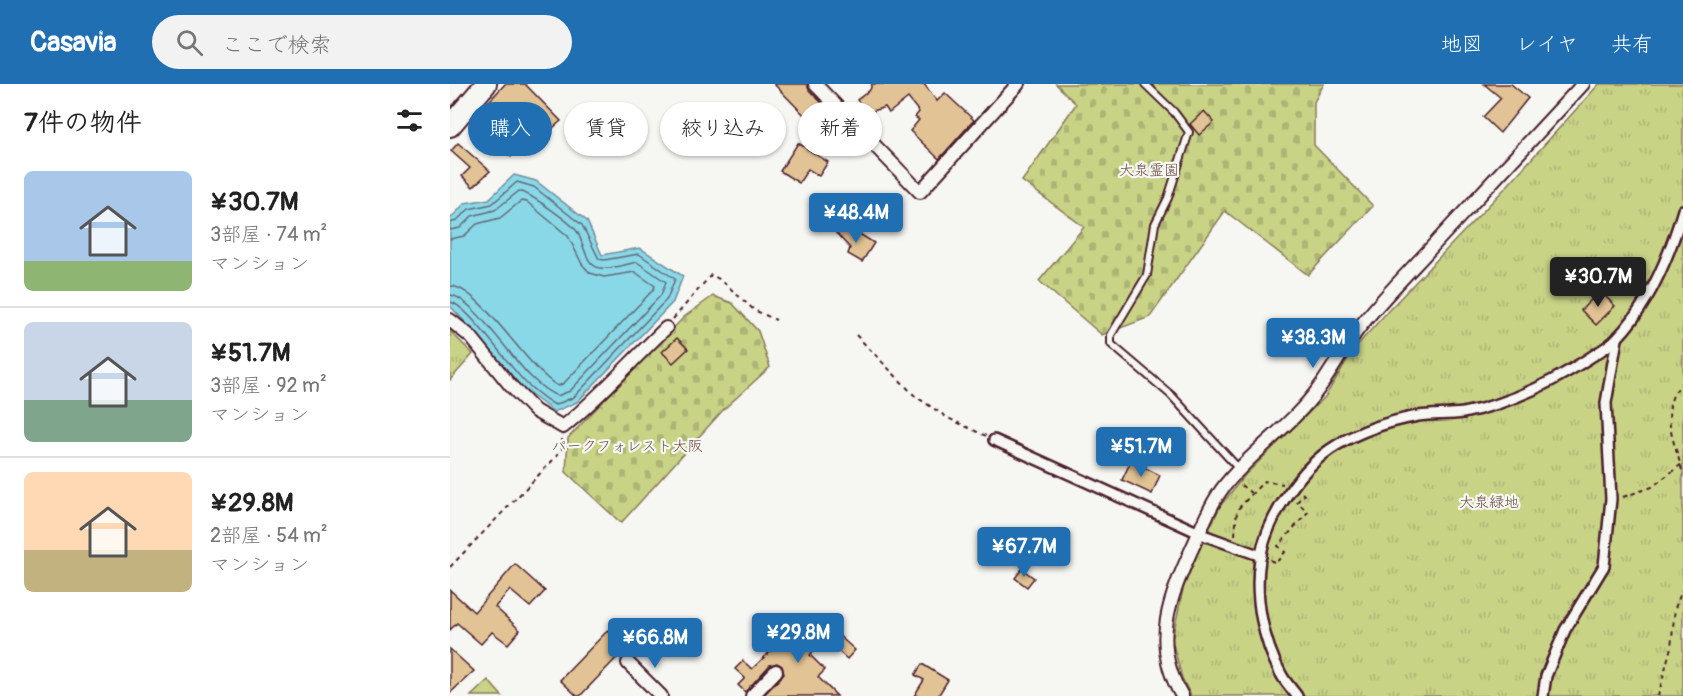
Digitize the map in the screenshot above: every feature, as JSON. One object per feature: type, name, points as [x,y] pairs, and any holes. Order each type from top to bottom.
[{"type":"main road","points":[[450,126],[486,84]]},
{"type":"street","points":[[815,84],[920,192],[1018,84]]},
{"type":"street","points":[[1182,696],[1170,673],[1166,656],[1165,637],[1170,604],[1199,532],[1221,490],[1319,389],[1360,326],[1583,84]]},
{"type":"street","points":[[1297,696],[1281,675],[1269,647],[1262,619],[1258,574],[1265,540],[1276,514],[1306,470],[1336,446],[1371,429],[1417,416],[1462,413],[1504,402],[1547,385],[1617,339],[1650,295],[1674,242],[1683,210]]},
{"type":"street","points":[[450,320],[471,337],[510,385],[535,411],[563,427],[590,405],[666,328]]},
{"type":"street","points":[[1537,696],[1565,630],[1604,566],[1611,499],[1606,404],[1617,339]]},
{"type":"street","points":[[994,440],[1199,532],[1261,556]]},
{"type":"street","points":[[628,663],[661,696]]},
{"type":"street","points":[[752,696],[776,671]]},
{"type":"street","points":[[1543,696],[1546,676]]},
{"type":"lane","points":[[1145,84],[1174,112],[1189,132],[1168,198],[1155,224],[1147,275],[1111,335],[1111,344],[1171,395],[1239,469]]},
{"type":"path","points":[[666,328],[711,275],[721,280],[754,310],[776,320]]},
{"type":"path","points":[[856,335],[915,396],[948,418],[994,440]]},
{"type":"path","points":[[1683,381],[1672,396],[1670,412],[1671,436],[1682,464],[1683,475]]},
{"type":"path","points":[[450,567],[554,459],[562,449],[563,427]]},
{"type":"path","points":[[1611,499],[1632,495],[1652,487],[1682,464]]},
{"type":"path","points":[[1658,696],[1671,647],[1676,608],[1683,588]]},
{"type":"green space","name":"大泉霊園","points":[[1056,84],[1324,84],[1314,102],[1314,145],[1373,206],[1308,275],[1225,211],[1150,317],[1102,335],[1039,281],[1084,227],[1022,181],[1076,104]]},
{"type":"green space","name":"大泉緑地","points":[[1599,84],[1683,84],[1683,696],[1191,696],[1182,678],[1172,640],[1183,589],[1221,505],[1245,475],[1325,397],[1353,350],[1388,311],[1507,186]]},
{"type":"green space","name":"パークフォレスト大阪","points":[[713,296],[732,303],[758,331],[770,367],[724,409],[621,523],[566,472],[568,438],[684,317]]},
{"type":"green space","points":[[450,331],[473,354],[450,380]]},
{"type":"green space","points":[[488,680],[502,696],[471,696]]},
{"type":"water","points":[[514,175],[536,181],[587,221],[602,255],[640,248],[683,276],[673,302],[577,402],[554,412],[521,387],[450,306],[450,219],[465,203],[489,199]]},
{"type":"building","points":[[505,84],[525,84],[543,102],[488,102]]},
{"type":"building","points":[[774,84],[807,84],[809,90],[821,102],[798,102],[798,109]]},
{"type":"building","points":[[872,84],[924,84],[937,101],[945,93],[974,120],[939,159],[910,131],[919,120],[915,117],[919,112],[908,98],[889,113],[885,107],[882,108],[882,102],[859,102],[857,100],[870,90]]},
{"type":"building","points":[[1484,84],[1511,84],[1528,98],[1500,133],[1483,117],[1501,98]]},
{"type":"building","points":[[1204,111],[1214,122],[1199,135],[1190,124]]},
{"type":"building","points":[[552,112],[561,121],[552,129]]},
{"type":"building","points":[[458,143],[468,152],[468,156],[473,156],[490,171],[473,187],[462,176],[470,168],[451,151]]},
{"type":"building","points":[[798,143],[798,156],[819,156],[828,162],[819,176],[808,169],[799,183],[780,171]]},
{"type":"building","points":[[843,226],[854,237],[855,231],[874,243],[862,262],[848,254],[850,248],[836,233]]},
{"type":"building","points":[[1600,291],[1615,306],[1596,325],[1581,310]]},
{"type":"building","points":[[677,338],[688,349],[673,363],[662,352]]},
{"type":"building","points":[[1131,461],[1160,475],[1152,494],[1122,480]]},
{"type":"building","points":[[515,564],[545,591],[530,607],[510,590],[495,607],[520,630],[508,644],[492,632],[481,644],[457,623],[450,630],[450,590],[474,612]]},
{"type":"building","points":[[1022,569],[1034,578],[1027,587],[1015,578]]},
{"type":"building","points":[[817,616],[855,650],[847,659],[825,639],[810,655],[825,670],[818,677],[837,696],[763,696],[784,674],[782,666],[777,663],[770,665],[745,692],[738,685],[745,678],[735,669],[743,661],[752,669],[781,641],[787,648]]},
{"type":"building","points":[[608,630],[626,648],[580,696],[577,696],[560,680]]},
{"type":"building","points":[[450,649],[474,671],[450,693]]},
{"type":"building","points":[[922,664],[948,680],[938,696],[914,696],[924,680],[915,675]]}]
